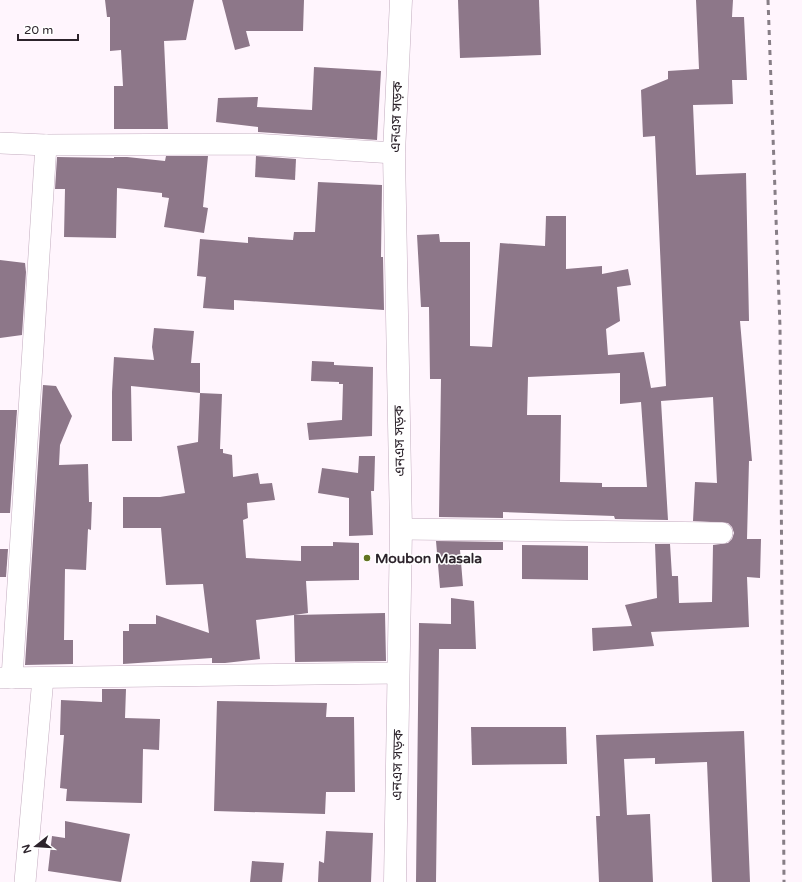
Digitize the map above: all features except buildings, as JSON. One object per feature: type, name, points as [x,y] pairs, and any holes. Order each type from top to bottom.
[{"type":"main road","name":"এনএস সড়ক","points":[[394,882],[401,529],[394,153],[401,0]]},
{"type":"street","points":[[0,143],[46,145],[252,144],[394,153]]},
{"type":"street","points":[[46,145],[6,678],[398,673]]},
{"type":"street","points":[[401,529],[722,533]]},
{"type":"street","points":[[25,882],[43,678]]},
{"type":"railway","points":[[768,0],[780,327],[784,882]]},
{"type":"place","name":"Moubon Masala","points":[[367,558]]}]
